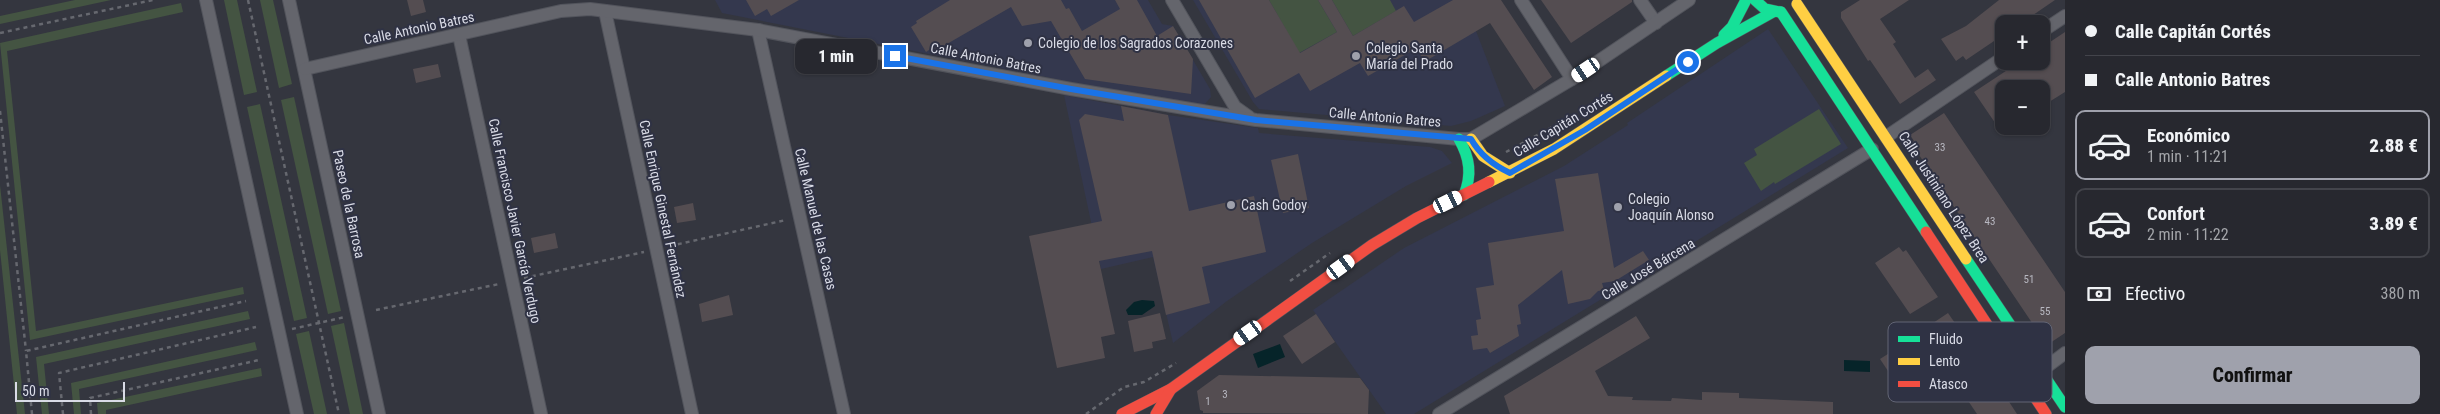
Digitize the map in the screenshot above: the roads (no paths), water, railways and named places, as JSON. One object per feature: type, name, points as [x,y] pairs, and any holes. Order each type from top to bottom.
[{"type":"main road","name":"Calle Capitán Cortés","points":[[1717,43],[1732,27],[1746,0]]},
{"type":"main road","points":[[1755,0],[1763,8],[1777,12],[1872,149],[1986,322]]},
{"type":"main road","name":"Calle Capitán Cortés","points":[[1122,414],[1172,388],[1372,245],[1417,218],[1510,173],[1554,149],[1717,43],[1798,2]]},
{"type":"main road","name":"Calle Justiniano López Brea","points":[[1798,2],[2009,322]]},
{"type":"main road","points":[[1465,139],[1490,161],[1510,173]]},
{"type":"main road","points":[[1464,195],[1470,179],[1465,139]]},
{"type":"main road","name":"Calle Justiniano López Brea","points":[[2052,387],[2065,407]]},
{"type":"main road","name":"Calle Capitán Cortés","points":[[1156,414],[1172,388]]},
{"type":"main road","points":[[2038,402],[2046,414]]},
{"type":"street","points":[[206,0],[297,414]]},
{"type":"street","name":"Paseo de la Barrosa","points":[[289,0],[379,414]]},
{"type":"street","points":[[1172,0],[1235,107],[1256,120]]},
{"type":"street","points":[[1521,0],[1572,79]]},
{"type":"street","points":[[1640,0],[1656,23]]},
{"type":"street","points":[[1465,139],[1572,79],[1689,0]]},
{"type":"street","name":"Calle Antonio Batres","points":[[305,69],[561,11],[582,9],[758,30],[1071,89],[1256,120],[1465,139]]},
{"type":"street","name":"Calle Enrique Ginestal Fernández","points":[[606,11],[692,414]]},
{"type":"street","points":[[2050,26],[2065,16]]},
{"type":"street","name":"Calle Manuel de las Casas","points":[[758,30],[844,414]]},
{"type":"street","name":"Calle Francisco Javier García Verdugo","points":[[459,35],[541,414]]},
{"type":"street","points":[[1886,137],[1995,63]]},
{"type":"street","name":"Calle José Bárcena","points":[[1439,414],[1872,149]]},
{"type":"street","points":[[2052,362],[2065,353]]},
{"type":"place","name":"Colegio de los Sagrados Corazones","points":[[1028,43]]},
{"type":"place","name":"Colegio Santa María del Prado","points":[[1356,56]]},
{"type":"place","name":"Cash Godoy","points":[[1231,205]]},
{"type":"place","name":"Colegio Joaquín Alonso","points":[[1618,207]]}]
